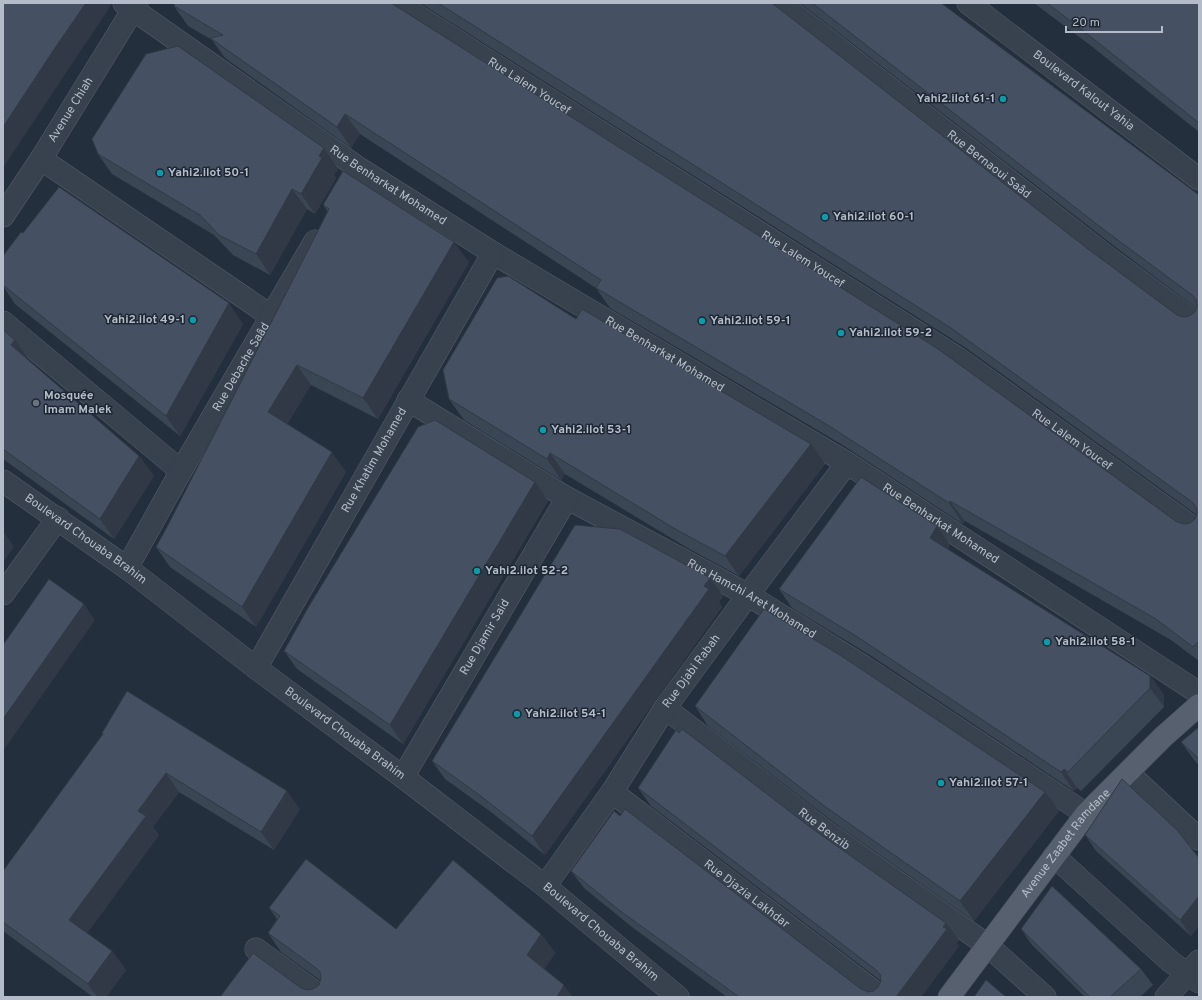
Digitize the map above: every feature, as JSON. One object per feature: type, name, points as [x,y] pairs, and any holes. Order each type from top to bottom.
[{"type":"main road","name":"Avenue Zaabet Ramdane","points":[[949,997],[1086,814],[1163,737],[1199,706]]},
{"type":"street","name":"Rue Lalem Youcef","points":[[397,3],[959,359],[1199,532]]},
{"type":"street","name":"Rue Bernaoui Saâd","points":[[780,3],[1110,259],[1199,325]]},
{"type":"street","name":"Boulevard Kalout Yahia","points":[[968,3],[1199,179]]},
{"type":"street","name":"Avenue Chiah","points":[[3,216],[41,159],[132,5]]},
{"type":"street","name":"Rue Benharkat Mohamed","points":[[132,5],[353,174],[493,253],[847,463],[1199,693]]},
{"type":"street","points":[[41,159],[271,316]]},
{"type":"street","name":"Rue Debache Saâd","points":[[127,568],[181,471],[326,221]]},
{"type":"street","name":"Rue Khatim Mohamed","points":[[256,668],[493,253]]},
{"type":"street","points":[[3,322],[181,471]]},
{"type":"street","name":"Rue Hamchi Aret Mohamed","points":[[408,400],[567,498],[748,595],[863,666],[1086,814]]},
{"type":"street","name":"Rue Djabi Rabah","points":[[545,886],[612,792],[665,708],[847,463]]},
{"type":"street","name":"Boulevard Chouaba Brahim","points":[[3,481],[58,518],[127,568],[256,668],[403,777],[545,886],[678,997]]},
{"type":"street","name":"Rue Djamir Said","points":[[403,777],[567,498]]},
{"type":"street","points":[[3,594],[58,518]]},
{"type":"street","name":"Rue Benzib","points":[[665,708],[833,837],[987,946],[1045,997]]},
{"type":"street","points":[[1128,773],[1199,839]]},
{"type":"street","name":"Rue Djazia Lakhdar","points":[[612,792],[881,997]]},
{"type":"street","points":[[1054,856],[1170,962],[1195,972],[1166,997]]},
{"type":"street","points":[[256,949],[322,997]]},
{"type":"building","points":[[3,3],[86,3],[3,127]]},
{"type":"building","points":[[175,3],[391,3],[938,349],[1177,522],[1184,524],[1190,523],[1195,519],[1197,513],[1196,507],[1192,502],[951,328],[438,3],[772,3],[1088,249],[1177,315],[1184,317],[1195,312],[1197,306],[1196,299],[1192,295],[1103,229],[812,3],[941,3],[1199,195],[1199,641],[1193,647],[1156,619],[950,501],[949,503],[826,424],[596,288],[601,280],[345,114],[337,127],[210,38],[223,35],[174,6]]},
{"type":"building","points":[[1047,3],[1199,3],[1199,123],[1076,25]]},
{"type":"building","name":"Yahi2.ilot 50-1","points":[[178,46],[324,148],[319,156],[322,158],[301,194],[292,189],[256,254],[219,235],[200,215],[98,154],[92,139],[146,54]]},
{"type":"building","points":[[343,171],[454,242],[363,398],[297,365],[268,412],[332,452],[242,607],[156,547],[329,209],[323,205]]},
{"type":"building","name":"Yahi2.ilot 49-1","points":[[59,187],[229,303],[166,416],[3,285],[3,256]]},
{"type":"building","points":[[508,276],[576,319],[582,309],[811,444],[725,556],[677,530],[550,453],[547,459],[449,399],[443,370],[497,278]]},
{"type":"building","name":"Mosquée Imam Malek","points":[[3,330],[15,340],[11,345],[139,456],[100,519],[3,449]]},
{"type":"building","points":[[435,420],[535,482],[390,725],[284,651],[309,606],[418,427]]},
{"type":"building","points":[[861,477],[937,526],[930,538],[1150,676],[1150,688],[1068,772],[1064,769],[1061,772],[856,636],[779,589]]},
{"type":"building","points":[[575,525],[620,529],[710,578],[704,586],[709,589],[532,836],[432,761]]},
{"type":"building","points":[[49,579],[84,604],[3,719],[3,645]]},
{"type":"building","points":[[764,609],[843,657],[1045,792],[960,901],[827,808],[695,706]]},
{"type":"building","points":[[127,691],[287,791],[261,832],[166,773],[138,811],[146,816],[69,920],[112,951],[88,984],[3,922],[3,871],[103,734],[102,733]]},
{"type":"building","points":[[1199,727],[1199,759],[1181,742]]},
{"type":"building","points":[[682,729],[814,830],[946,923],[943,927],[947,929],[896,997],[739,997],[619,910],[571,871],[614,811],[620,816],[625,809],[861,989],[868,992],[874,991],[878,987],[881,981],[880,974],[876,970],[638,788],[676,730],[679,733]]},
{"type":"building","points":[[1122,779],[1177,830],[1199,858],[1199,896],[1180,920],[1085,835]]},
{"type":"building","points":[[306,859],[396,929],[453,860],[541,934],[527,955],[564,985],[557,997],[220,997],[253,953],[301,988],[307,990],[313,989],[319,985],[321,978],[320,972],[268,933],[280,916],[269,908]]},
{"type":"building","points":[[1052,886],[1141,969],[1110,997],[1090,997],[1021,929]]},
{"type":"building","points":[[986,980],[1006,997],[974,997]]},
{"type":"place","name":"Yahi2.ilot 61-1","points":[[1003,99]]},
{"type":"place","name":"Yahi2.ilot 50-1","points":[[160,173]]},
{"type":"place","name":"Yahi2.ilot 60-1","points":[[825,217]]},
{"type":"place","name":"Yahi2.ilot 49-1","points":[[193,320]]},
{"type":"place","name":"Yahi2.ilot 59-1","points":[[702,321]]},
{"type":"place","name":"Yahi2.ilot 59-2","points":[[841,333]]},
{"type":"place","name":"Mosquée Imam Malek","points":[[36,403]]},
{"type":"place","name":"Yahi2.ilot 53-1","points":[[543,430]]},
{"type":"place","name":"Yahi2.ilot 52-2","points":[[477,571]]},
{"type":"place","name":"Yahi2.ilot 58-1","points":[[1047,642]]},
{"type":"place","name":"Yahi2.ilot 54-1","points":[[517,714]]},
{"type":"place","name":"Yahi2.ilot 57-1","points":[[941,783]]}]
